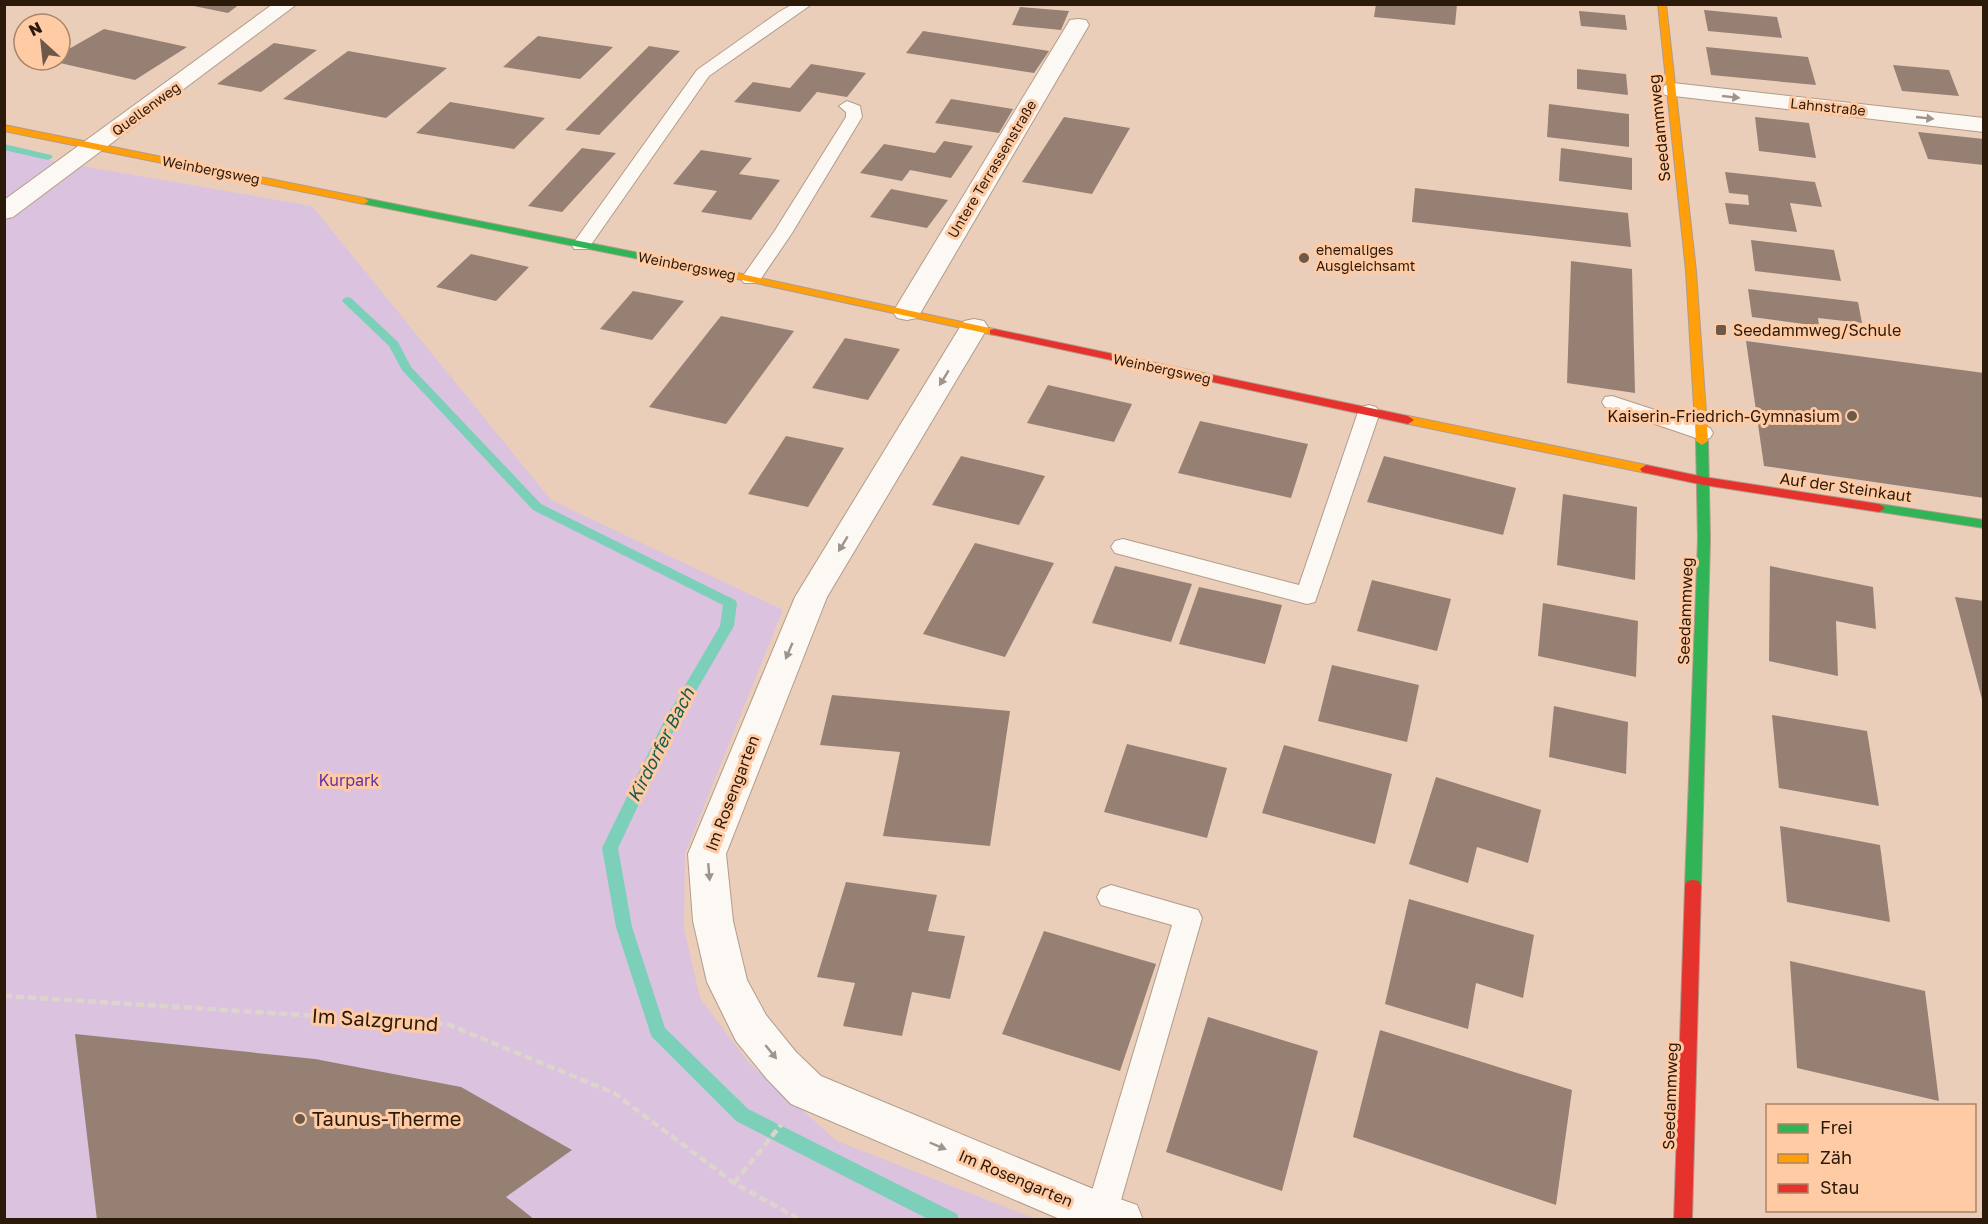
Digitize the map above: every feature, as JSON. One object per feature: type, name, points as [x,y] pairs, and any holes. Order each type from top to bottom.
[{"type":"street","name":"Quellenweg","points":[[4,212],[288,4]]},
{"type":"street","name":"Seedammweg","points":[[1662,4],[1673,90],[1696,327],[1704,481],[1683,1220]]},
{"type":"street","name":"Untere Terrassenstraße","points":[[907,312],[1078,25]]},
{"type":"street","name":"Lahnstraße","points":[[1673,90],[1983,125]]},
{"type":"street","name":"Weinbergsweg","points":[[4,128],[751,279],[1203,378],[1704,481]]},
{"type":"street","name":"Im Rosengarten","points":[[974,327],[811,597],[729,793],[707,854],[713,921],[727,982],[751,1028],[781,1065],[806,1090],[1111,1217]]},
{"type":"street","name":"Auf der Steinkaut","points":[[1704,481],[1983,524]]},
{"type":"lane","points":[[581,245],[703,73],[784,15],[805,4]]},
{"type":"lane","points":[[751,279],[783,233],[854,117],[854,110],[847,106]]},
{"type":"lane","points":[[1612,402],[1702,433]]},
{"type":"lane","points":[[1124,547],[1307,596],[1368,412]]},
{"type":"lane","points":[[1110,897],[1188,918],[1111,1217]]},
{"type":"path","name":"Im Salzgrund","points":[[4,996],[447,1024],[614,1093],[734,1183],[801,1220]]},
{"type":"path","points":[[734,1183],[783,1123]]},
{"type":"green space","name":"Kurpark","points":[[4,149],[53,161],[312,206],[551,500],[783,610],[685,853],[684,928],[700,998],[749,1063],[837,1141],[1036,1219],[5,1219]]},
{"type":"building","points":[[184,4],[240,4],[228,13]]},
{"type":"building","points":[[1376,4],[1457,4],[1455,25],[1374,17]]},
{"type":"building","points":[[1020,7],[1069,11],[1061,30],[1012,25]]},
{"type":"building","points":[[1704,10],[1777,17],[1782,38],[1708,31]]},
{"type":"building","points":[[1579,11],[1625,15],[1627,30],[1581,26]]},
{"type":"building","points":[[104,29],[187,47],[135,80],[72,66],[72,47]]},
{"type":"building","points":[[923,31],[1049,51],[1034,73],[906,53]]},
{"type":"building","points":[[538,36],[613,47],[580,79],[503,67]]},
{"type":"building","points":[[274,43],[317,50],[261,92],[217,84]]},
{"type":"building","points":[[649,46],[680,51],[599,135],[565,130]]},
{"type":"building","points":[[1706,47],[1808,57],[1816,85],[1711,75]]},
{"type":"building","points":[[348,51],[447,68],[386,118],[283,99]]},
{"type":"building","points":[[811,64],[866,73],[847,97],[817,92],[800,112],[734,102],[753,82],[790,88]]},
{"type":"building","points":[[1893,65],[1949,70],[1959,96],[1902,91]]},
{"type":"building","points":[[1577,69],[1626,74],[1628,95],[1577,89]]},
{"type":"building","points":[[951,99],[1013,109],[999,133],[935,123]]},
{"type":"building","points":[[450,102],[545,118],[514,149],[416,133]]},
{"type":"building","points":[[1549,104],[1629,114],[1629,147],[1547,137]]},
{"type":"building","points":[[1064,117],[1130,128],[1092,194],[1022,182]]},
{"type":"building","points":[[1755,117],[1809,123],[1816,158],[1759,151]]},
{"type":"building","points":[[1918,132],[1984,139],[1984,165],[1928,159]]},
{"type":"building","points":[[944,141],[973,146],[951,178],[910,170],[902,181],[860,173],[884,144],[935,153]]},
{"type":"building","points":[[582,148],[616,153],[562,212],[528,206]]},
{"type":"building","points":[[1561,148],[1632,158],[1632,190],[1559,181]]},
{"type":"building","points":[[701,150],[752,158],[739,174],[780,180],[751,220],[701,212],[717,191],[673,184]]},
{"type":"building","points":[[1725,172],[1815,182],[1822,207],[1790,203],[1797,232],[1729,224],[1725,203],[1749,205],[1748,195],[1729,193]]},
{"type":"building","points":[[1415,188],[1628,213],[1631,247],[1412,222]]},
{"type":"building","points":[[891,189],[948,200],[927,228],[870,217]]},
{"type":"building","points":[[1751,240],[1834,250],[1841,281],[1755,271]]},
{"type":"building","points":[[471,254],[529,267],[496,301],[436,287]]},
{"type":"building","points":[[1571,261],[1632,269],[1635,393],[1567,383]]},
{"type":"building","points":[[1748,289],[1858,302],[1862,323],[1818,318],[1819,326],[1752,317]]},
{"type":"building","points":[[633,291],[684,301],[652,340],[600,329]]},
{"type":"building","points":[[721,316],[794,331],[726,424],[649,407]]},
{"type":"building","points":[[845,338],[900,349],[868,400],[812,388]]},
{"type":"building","name":"Kaiserin-Friedrich-Gymnasium","points":[[1746,341],[1984,373],[1984,498],[1764,466]]},
{"type":"building","points":[[1048,385],[1132,404],[1114,442],[1027,423]]},
{"type":"building","points":[[1200,421],[1308,444],[1291,498],[1178,473]]},
{"type":"building","points":[[786,436],[844,448],[808,507],[748,494]]},
{"type":"building","points":[[961,456],[1045,476],[1019,525],[932,505]]},
{"type":"building","points":[[1384,456],[1516,488],[1503,535],[1367,502]]},
{"type":"building","points":[[1563,494],[1637,507],[1635,580],[1557,565]]},
{"type":"building","points":[[975,543],[1054,563],[1005,657],[923,634]]},
{"type":"building","points":[[1115,566],[1192,584],[1171,642],[1092,623]]},
{"type":"building","points":[[1770,566],[1873,587],[1876,629],[1836,621],[1838,676],[1769,661]]},
{"type":"building","points":[[1372,580],[1451,599],[1437,651],[1357,631]]},
{"type":"building","points":[[1199,587],[1282,605],[1265,664],[1179,644]]},
{"type":"building","points":[[1955,597],[1984,601],[1984,703],[1983,703]]},
{"type":"building","points":[[1543,603],[1638,621],[1636,677],[1538,656]]},
{"type":"building","points":[[1332,665],[1419,685],[1407,742],[1318,721]]},
{"type":"building","points":[[832,695],[1010,711],[990,846],[883,836],[900,752],[820,745]]},
{"type":"building","points":[[1554,706],[1628,722],[1626,774],[1549,757]]},
{"type":"building","points":[[1772,715],[1867,731],[1879,806],[1779,788]]},
{"type":"building","points":[[1127,744],[1227,768],[1207,838],[1104,812]]},
{"type":"building","points":[[1284,745],[1392,774],[1375,844],[1262,813]]},
{"type":"building","points":[[1436,777],[1541,810],[1528,863],[1477,847],[1468,883],[1409,864]]},
{"type":"building","points":[[1780,826],[1880,845],[1890,922],[1787,902]]},
{"type":"building","points":[[846,882],[937,895],[928,931],[965,936],[950,999],[912,992],[902,1036],[843,1026],[855,983],[817,977]]},
{"type":"building","points":[[1409,899],[1534,935],[1523,998],[1476,983],[1468,1029],[1385,1004]]},
{"type":"building","points":[[1044,931],[1156,964],[1120,1071],[1002,1034]]},
{"type":"building","points":[[1790,961],[1925,991],[1939,1101],[1797,1068]]},
{"type":"building","points":[[1208,1017],[1318,1051],[1282,1191],[1166,1152]]},
{"type":"building","points":[[1380,1030],[1572,1090],[1556,1205],[1353,1137]]},
{"type":"building","name":"Taunus-Therme","points":[[75,1034],[315,1059],[461,1087],[572,1150],[506,1197],[535,1220],[97,1220]]},
{"type":"waterway","name":"Kirdorfer Bach","points":[[4,147],[48,157]]},
{"type":"waterway","name":"Kirdorfer Bach","points":[[347,300],[394,344],[406,368],[537,507],[730,603],[727,626],[671,721],[610,848],[624,927],[658,1032],[742,1115],[950,1220]]},
{"type":"traffic: fast","points":[[364,201],[714,271]]},
{"type":"traffic: fast","points":[[1693,886],[1704,539],[1702,441]]},
{"type":"traffic: fast","points":[[1879,508],[1984,524]]},
{"type":"traffic: slow","points":[[1662,4],[1691,271],[1702,441]]},
{"type":"traffic: slow","points":[[4,128],[364,201]]},
{"type":"traffic: slow","points":[[714,271],[994,332]]},
{"type":"traffic: slow","points":[[1408,420],[1646,469]]},
{"type":"traffic: jam","points":[[994,332],[1408,420]]},
{"type":"traffic: jam","points":[[1646,469],[1704,481],[1879,508]]},
{"type":"traffic: jam","points":[[1683,1220],[1693,886]]},
{"type":"place","name":"ehemaliges Ausgleichsamt","points":[[1304,258]]},
{"type":"place","name":"Seedammweg/Schule","points":[[1721,330]]},
{"type":"place","name":"Kaiserin-Friedrich-Gymnasium","points":[[1852,416]]},
{"type":"place","name":"Taunus-Therme","points":[[300,1119]]}]
